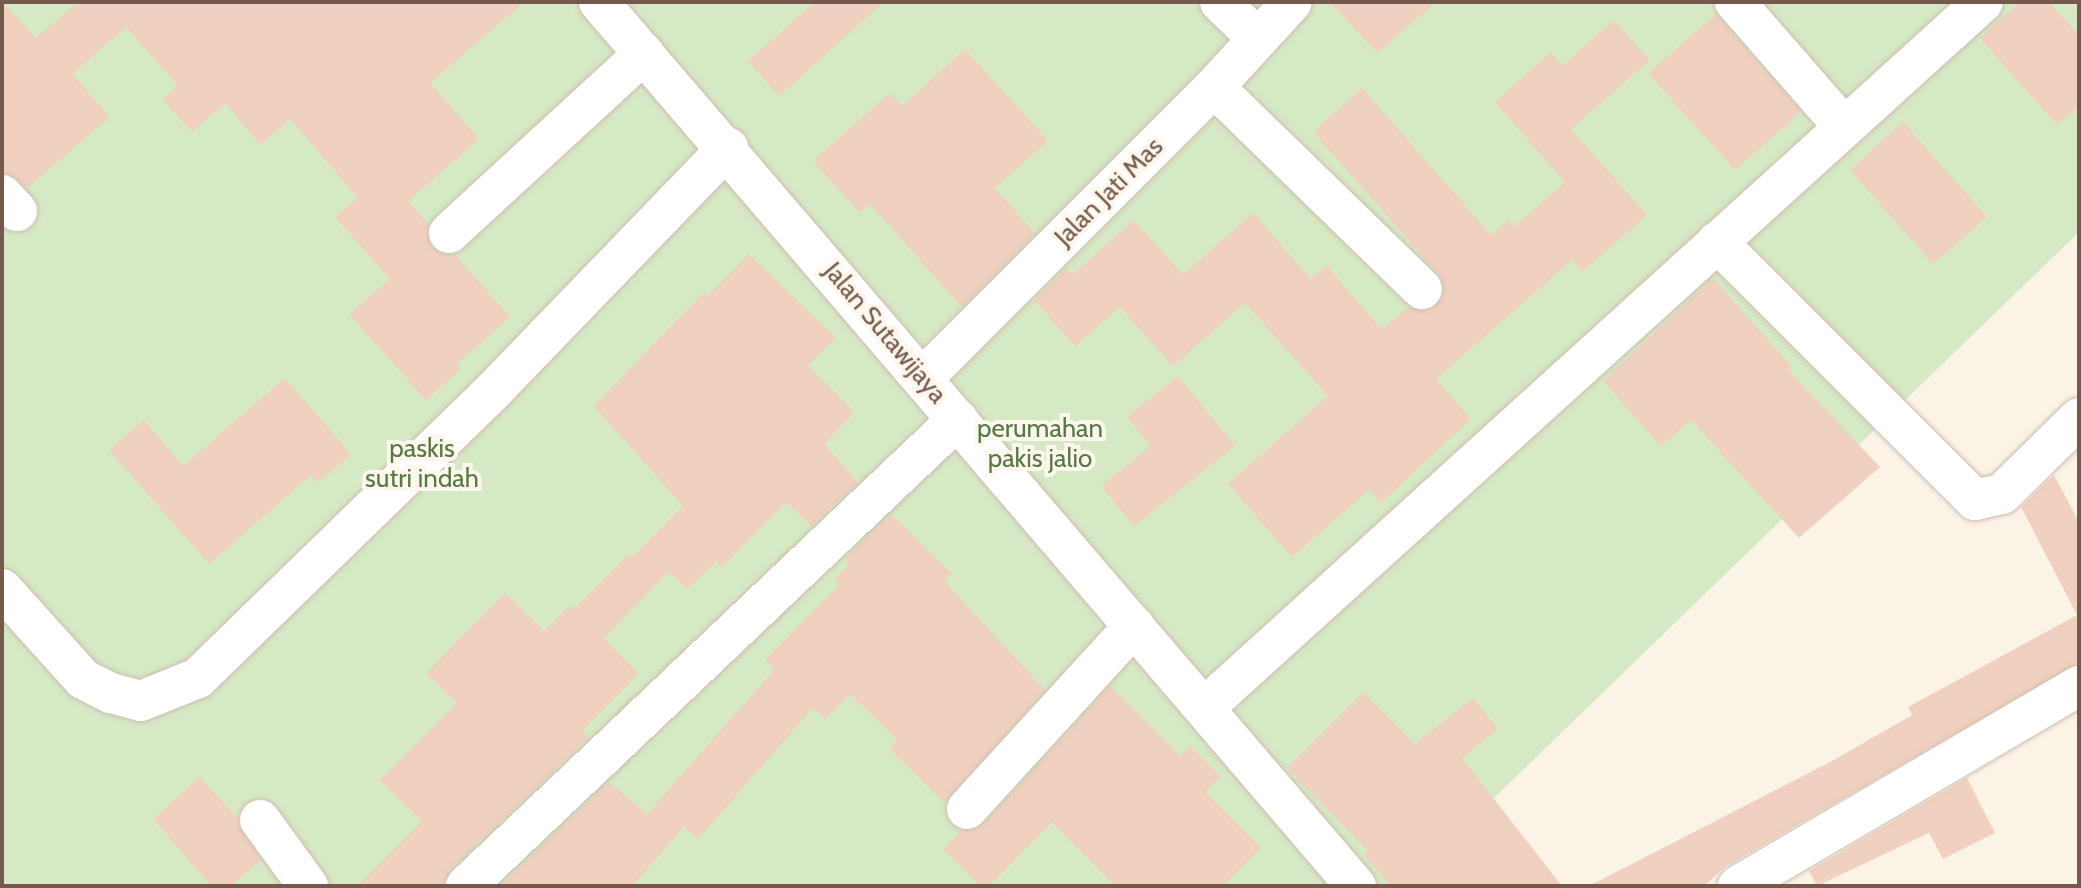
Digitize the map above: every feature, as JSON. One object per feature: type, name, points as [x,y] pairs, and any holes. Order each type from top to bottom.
[{"type":"street","name":"Jalan Sutawijaya","points":[[599,2],[728,148],[1356,886]]},
{"type":"street","points":[[1220,2],[1257,38]]},
{"type":"street","name":"Jalan Jati Mas","points":[[923,378],[1214,87],[1292,2]]},
{"type":"street","points":[[1735,2],[1844,127]]},
{"type":"street","points":[[1204,708],[1983,2]]},
{"type":"street","points":[[449,233],[644,54]]},
{"type":"street","points":[[1214,87],[1422,289]]},
{"type":"street","points":[[2,589],[83,679],[111,693],[141,701],[198,678],[494,390],[728,148]]},
{"type":"street","points":[[1717,242],[1975,500],[2002,494],[2079,418]]},
{"type":"street","points":[[466,886],[958,419]]},
{"type":"street","points":[[967,809],[1134,626]]},
{"type":"street","points":[[1738,886],[2079,686]]},
{"type":"street","points":[[260,820],[308,886]]},
{"type":"green space","name":"perumahan pakis jalio","points":[[2,2],[2079,2],[2079,232],[1403,886],[2,886]]},
{"type":"building","points":[[2,2],[36,38],[78,2],[524,2],[430,83],[479,139],[408,201],[428,224],[432,248],[455,255],[510,317],[456,365],[460,370],[426,400],[349,314],[390,279],[335,217],[358,198],[290,119],[260,145],[225,103],[192,132],[162,99],[178,86],[126,27],[72,74],[110,117],[27,188],[2,173]]},
{"type":"building","points":[[815,2],[884,2],[779,96],[748,61]]},
{"type":"building","points":[[1330,2],[1436,2],[1377,53]]},
{"type":"building","points":[[2020,2],[2049,2],[2079,35],[2079,106],[2057,125],[1980,38]]},
{"type":"building","points":[[1716,14],[1801,112],[1735,170],[1648,73]]},
{"type":"building","points":[[1614,20],[1650,60],[1571,129],[1647,215],[1582,272],[1572,260],[1436,379],[1471,419],[1381,503],[1369,490],[1292,557],[1228,484],[1328,396],[1245,303],[1173,366],[1120,307],[1075,346],[1034,300],[1066,268],[1072,275],[1134,220],[1183,275],[1253,213],[1311,279],[1326,265],[1381,329],[1409,307],[1429,311],[1444,295],[1442,278],[1313,132],[1362,88],[1491,235],[1508,220],[1514,227],[1565,182],[1495,102],[1551,52],[1562,66]]},
{"type":"building","points":[[965,49],[1048,141],[995,188],[1035,233],[962,307],[870,204],[860,213],[813,161],[890,93],[902,106]]},
{"type":"building","points":[[1903,122],[1987,217],[1933,264],[1850,170]]},
{"type":"building","points":[[749,254],[836,338],[808,366],[855,412],[824,444],[858,482],[811,526],[786,502],[722,567],[716,561],[687,589],[669,572],[604,638],[639,674],[582,731],[588,738],[450,869],[444,886],[357,886],[422,821],[380,780],[457,703],[426,673],[505,593],[544,631],[570,605],[574,609],[629,554],[633,557],[683,506],[594,406],[704,292],[707,296]]},
{"type":"building","points":[[1713,278],[1792,367],[1788,370],[1880,467],[1799,538],[1691,420],[1661,446],[1603,381]]},
{"type":"building","points":[[1178,376],[1235,446],[1134,526],[1101,486],[1151,446],[1127,417]]},
{"type":"building","points":[[285,378],[351,454],[318,483],[311,475],[209,564],[109,450],[144,420],[183,466]]},
{"type":"building","points":[[2054,475],[2079,522],[2079,663],[1726,866],[1704,886],[1589,886],[1834,760],[1912,715],[1908,707],[2077,615],[2021,507]]},
{"type":"building","points":[[891,514],[952,574],[944,581],[1045,690],[945,803],[889,749],[898,741],[850,694],[825,719],[813,708],[698,839],[684,827],[632,886],[499,886],[609,782],[647,814],[775,669],[765,660],[840,584],[835,579],[850,564],[844,559]]},
{"type":"building","points":[[1110,686],[1180,756],[1190,746],[1221,777],[1205,792],[1261,848],[1223,886],[1115,886],[1052,822],[989,886],[981,886],[943,849],[961,831],[984,824]]},
{"type":"building","points":[[1363,692],[1415,744],[1473,698],[1498,729],[1462,758],[1562,886],[1391,886],[1364,854],[1368,851],[1287,768]]},
{"type":"building","points":[[200,777],[238,819],[261,860],[231,886],[211,886],[153,819]]},
{"type":"building","points":[[1967,778],[1995,833],[1943,859],[1929,833],[1817,886],[1809,871]]},
{"type":"park label","name":"paskis sutri indah","points":[[422,464]]}]
